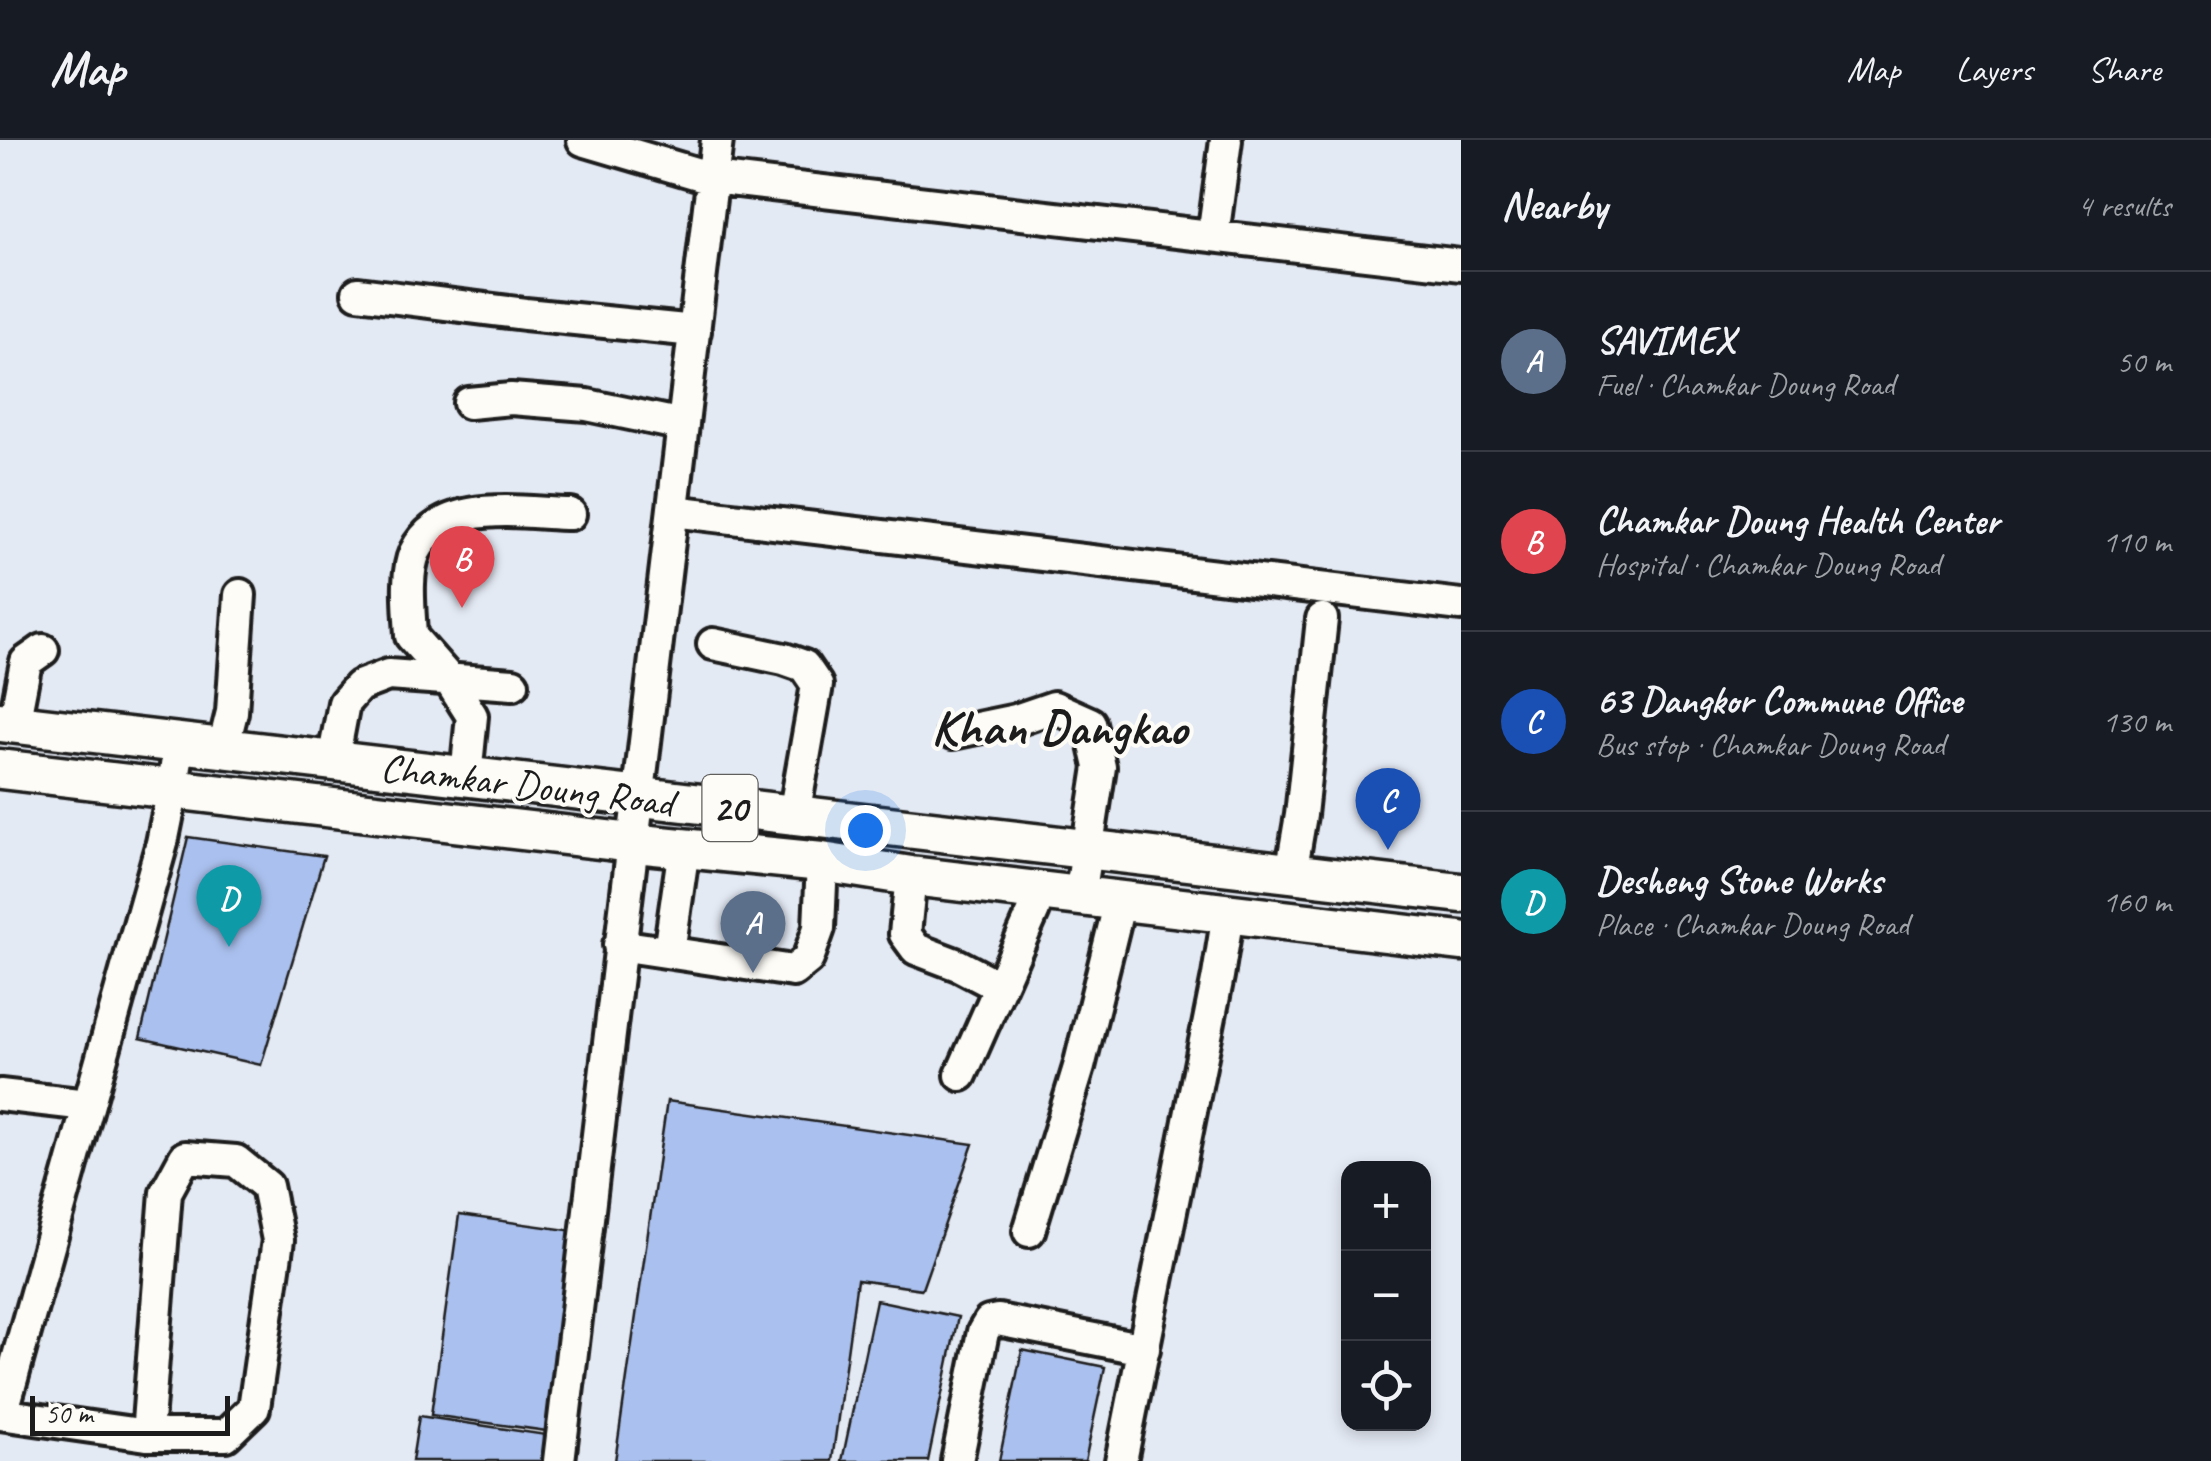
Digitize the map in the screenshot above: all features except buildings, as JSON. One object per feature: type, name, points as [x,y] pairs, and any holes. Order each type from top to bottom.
[{"type":"main road","name":"Chamkar Doung Road","points":[[7,723],[1461,893]]},
{"type":"main road","name":"Chamkar Doung Road","points":[[0,769],[633,844],[822,862],[910,876],[1461,941]]},
{"type":"street","points":[[582,140],[712,178],[1461,265]]},
{"type":"street","points":[[559,1461],[717,140]]},
{"type":"street","points":[[1213,236],[1226,140]]},
{"type":"street","points":[[358,293],[694,330]]},
{"type":"street","points":[[469,403],[511,399],[587,405],[683,424]]},
{"type":"street","points":[[673,511],[1461,604]]},
{"type":"street","points":[[466,776],[472,716],[448,678],[410,636],[409,586],[414,554],[432,529],[472,512],[570,514]]},
{"type":"street","points":[[223,748],[232,712],[240,594]]},
{"type":"street","points":[[1291,873],[1322,619]]},
{"type":"street","points":[[713,644],[804,666],[817,685],[794,815]]},
{"type":"street","points":[[7,723],[26,662],[43,650]]},
{"type":"street","points":[[333,761],[344,703],[359,686],[388,676],[513,684]]},
{"type":"street","points":[[953,733],[1016,720],[1054,707],[1090,723],[1100,767],[1080,896]]},
{"type":"street","points":[[148,1435],[166,1192],[185,1157],[236,1162],[268,1186],[278,1240],[254,1408],[226,1435],[148,1435],[1,1414],[162,842],[179,742]]},
{"type":"street","points":[[670,952],[684,848]]},
{"type":"street","points":[[619,945],[793,971],[808,958],[819,928],[822,862]]},
{"type":"street","points":[[910,876],[905,934],[916,950],[958,965],[1000,987]]},
{"type":"street","points":[[961,1076],[1034,910],[1037,891]]},
{"type":"street","points":[[1029,1231],[1079,1067],[1120,901]]},
{"type":"street","points":[[1121,1461],[1228,914]]},
{"type":"street","points":[[0,1096],[86,1106]]},
{"type":"street","points":[[958,1461],[989,1322],[998,1320],[1144,1349]]},
{"type":"place","name":"Chamkar Doung Health Center","points":[[462,608]]},
{"type":"place","name":"63 Dangkor Commune Office","points":[[1388,850]]},
{"type":"place","name":"Desheng Stone Works","points":[[229,947]]},
{"type":"place","name":"SAVIMEX","points":[[753,973]]},
{"type":"district","name":"Khan Dangkao","points":[[1059,727]]}]
